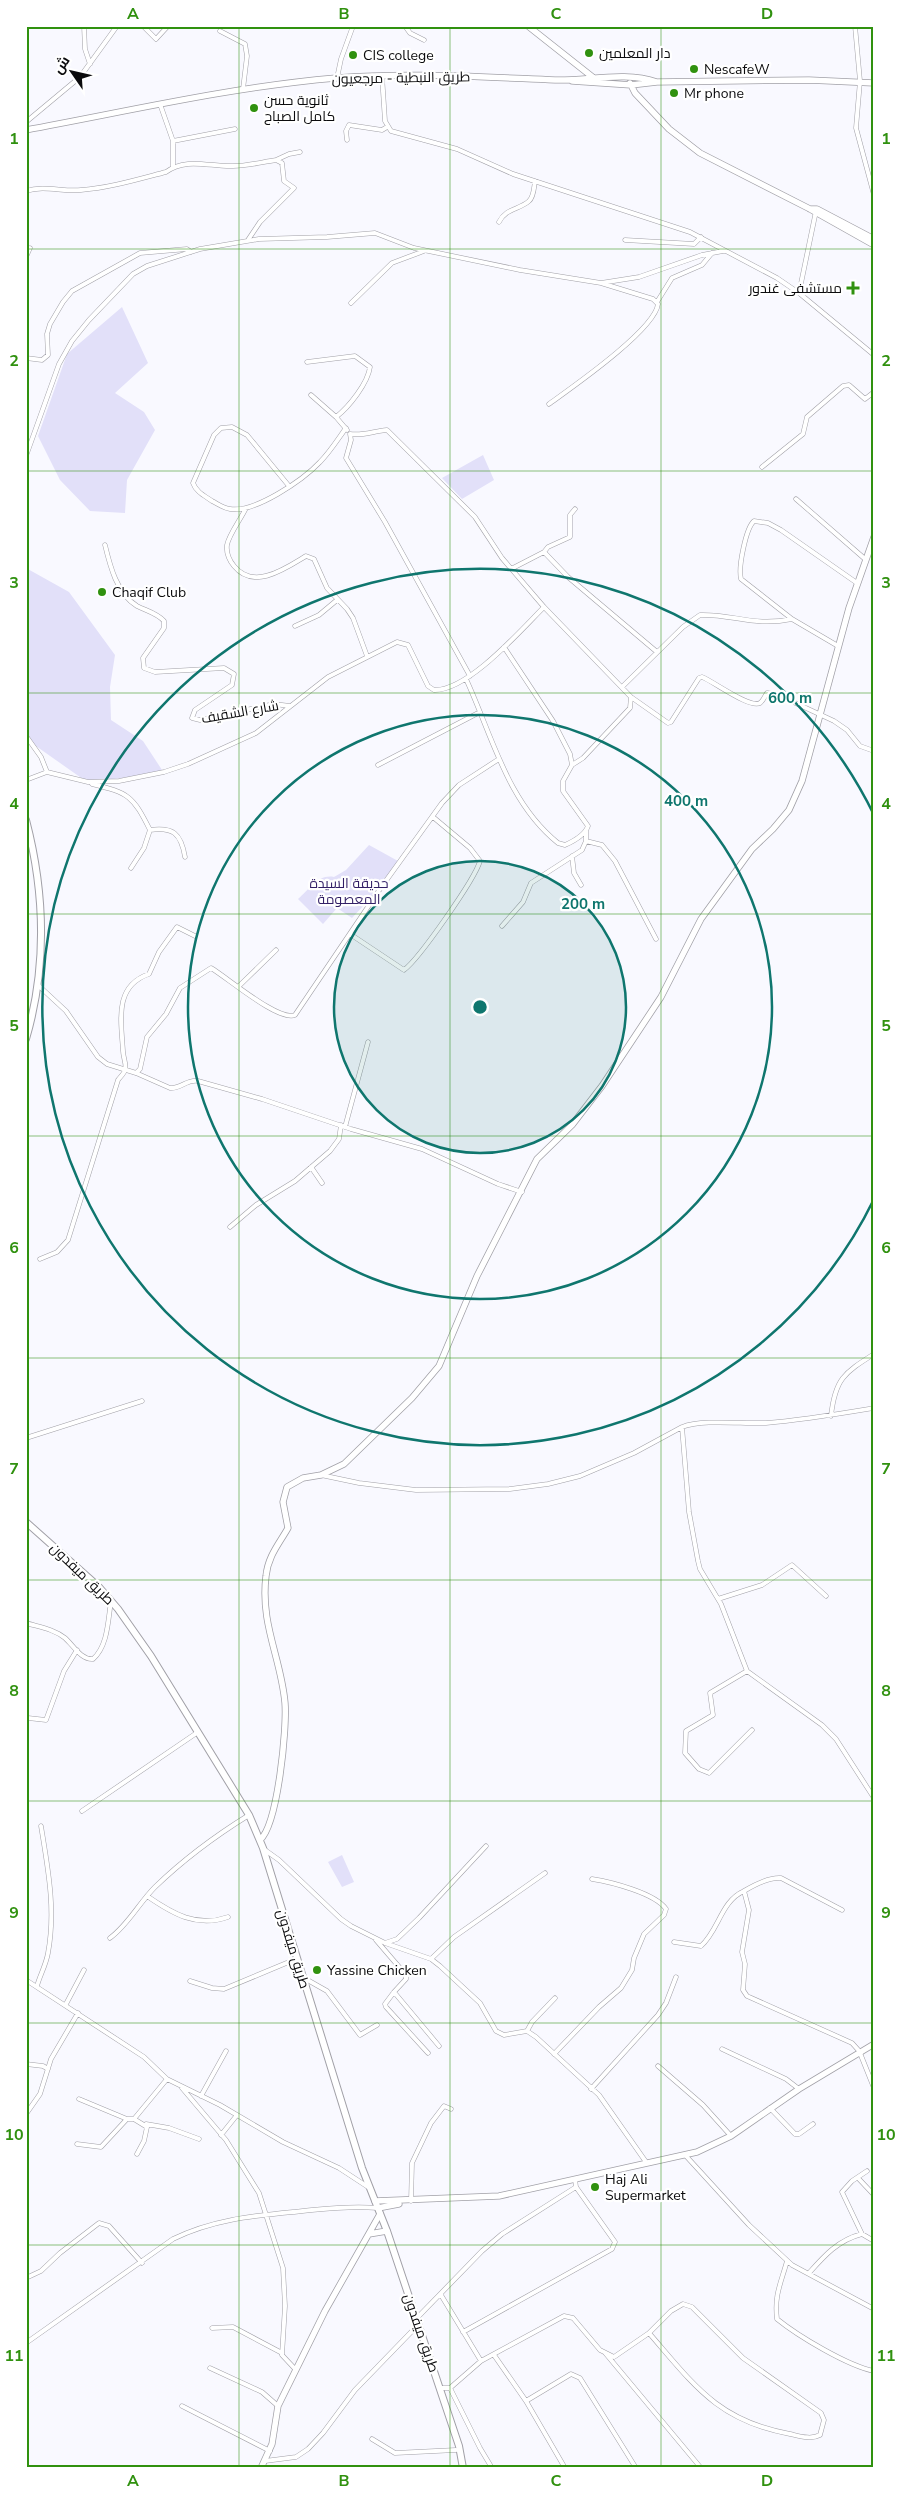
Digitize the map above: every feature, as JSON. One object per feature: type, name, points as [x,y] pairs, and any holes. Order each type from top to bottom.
[{"type":"main road","points":[[26,820],[43,931],[39,986],[26,1039]]},
{"type":"main road","name":"طريق ميفدون","points":[[26,1522],[99,1587],[111,1602],[151,1656],[249,1815],[263,1848],[362,2168],[387,2231],[416,2323],[440,2388],[462,2468]]},
{"type":"main road","name":"طريق ميفدون","points":[[454,2435],[456,2450],[462,2468]]},
{"type":"street","points":[[84,26],[85,49],[90,64]]},
{"type":"street","points":[[26,115],[28,121],[75,82],[118,26]]},
{"type":"street","points":[[144,26],[156,39],[168,26]]},
{"type":"street","points":[[337,78],[341,59],[353,26]]},
{"type":"street","points":[[405,26],[410,33],[424,40]]},
{"type":"street","points":[[528,26],[599,81]]},
{"type":"street","points":[[856,26],[860,81],[856,128],[874,195]]},
{"type":"street","points":[[220,31],[240,40],[247,48],[243,90]]},
{"type":"street","points":[[382,76],[385,121],[387,127],[397,134],[457,149],[535,181],[616,206],[701,237],[723,251],[777,278],[799,293],[874,355]]},
{"type":"street","name":"طريق النبطية - مرجعيون","points":[[26,130],[243,90],[337,78],[382,76],[570,80],[630,85],[657,82],[860,81],[874,83]]},
{"type":"street","points":[[629,78],[630,85],[640,100],[669,129],[700,153],[870,237],[874,245]]},
{"type":"street","name":"طريق النبطية - مرجعيون","points":[[599,81],[629,78],[657,82]]},
{"type":"street","points":[[160,104],[173,142],[173,166]]},
{"type":"street","points":[[347,140],[346,130],[349,125],[382,130],[387,127]]},
{"type":"street","points":[[173,142],[235,129]]},
{"type":"street","points":[[26,192],[42,188],[69,191],[90,189],[166,172],[173,166],[200,162],[213,166],[231,166],[276,160],[289,154],[300,152]]},
{"type":"street","points":[[248,240],[260,222],[294,188],[284,181],[282,163],[276,160]]},
{"type":"street","points":[[499,222],[507,211],[528,202],[532,196],[535,181]]},
{"type":"street","points":[[799,293],[814,210]]},
{"type":"street","points":[[26,456],[59,364],[72,341],[89,320],[133,274],[147,266],[191,252],[248,240],[375,233],[407,247],[520,270],[601,283],[657,302]]},
{"type":"street","points":[[624,240],[691,244],[696,243],[701,237]]},
{"type":"street","points":[[26,257],[30,248]]},
{"type":"street","points":[[26,358],[42,360],[48,355],[47,334],[50,324],[59,307],[72,291],[140,253],[187,249],[191,252]]},
{"type":"street","points":[[351,303],[378,274],[392,263],[426,251]]},
{"type":"street","points":[[601,283],[639,277],[712,252],[723,251]]},
{"type":"street","points":[[549,404],[602,365],[632,338],[654,316],[658,308],[657,302],[672,278],[702,265],[712,252]]},
{"type":"street","points":[[307,362],[355,356],[370,367],[369,378],[364,386],[336,416]]},
{"type":"street","points":[[762,467],[803,434],[807,417],[843,386],[849,385],[864,399],[874,392]]},
{"type":"street","points":[[311,395],[336,416],[350,434],[351,440],[346,458],[385,522],[470,676]]},
{"type":"street","points":[[289,486],[247,435],[232,427],[221,428],[214,435],[193,483],[200,493],[222,507],[233,510],[246,508],[289,486],[320,462],[346,428]]},
{"type":"street","points":[[350,434],[360,435],[372,431],[387,430],[475,517],[511,569],[544,607],[631,697],[669,724],[699,678],[702,677],[751,703],[759,704],[767,693],[772,693],[841,725],[860,746],[874,751]]},
{"type":"street","points":[[796,498],[865,559]]},
{"type":"street","points":[[246,508],[227,546],[227,553],[236,568],[248,577],[265,577],[282,570],[306,556],[311,557],[318,563],[327,588],[353,618],[367,656]]},
{"type":"street","points":[[511,569],[544,552],[548,547],[570,537],[570,515],[575,509]]},
{"type":"street","points":[[838,646],[792,619],[741,578],[740,571],[748,528],[754,521],[768,523],[857,583]]},
{"type":"street","points":[[260,1840],[267,1828],[275,1801],[284,1720],[283,1695],[270,1640],[265,1608],[267,1570],[276,1546],[288,1528],[283,1502],[287,1487],[303,1478],[321,1475],[344,1464],[412,1398],[439,1366],[477,1276],[537,1160],[572,1125],[626,1053],[661,997],[701,919],[752,849],[774,829],[789,810],[802,781],[821,716],[838,646],[857,583],[874,537]]},
{"type":"street","name":"شارع الشقيف","points":[[105,545],[114,573],[129,599],[140,607],[157,614],[164,621],[164,628],[143,658],[144,668],[155,672],[224,668],[234,674],[232,685],[195,710],[192,718],[196,720],[208,718],[274,704],[290,706]]},
{"type":"street","points":[[544,552],[568,577],[657,652]]},
{"type":"street","points":[[295,626],[319,615],[337,600]]},
{"type":"street","points":[[290,706],[328,677],[367,656],[401,642],[410,648],[428,686],[434,690],[466,679],[504,646],[544,607]]},
{"type":"street","points":[[622,688],[692,618],[700,615],[756,623],[775,623],[792,619]]},
{"type":"street","points":[[504,646],[553,722],[570,754],[572,765]]},
{"type":"street","points":[[466,679],[500,759],[523,805],[555,840],[565,845],[586,831]]},
{"type":"street","points":[[502,926],[523,902],[531,883],[582,850],[586,841],[588,826],[586,820],[562,791],[563,781],[572,765],[586,754],[630,708],[631,697]]},
{"type":"street","name":"شارع الشقيف","points":[[47,772],[88,782],[137,778],[164,772],[204,758],[256,733],[290,706]]},
{"type":"street","points":[[378,765],[480,712]]},
{"type":"street","points":[[26,736],[40,757],[47,772],[26,780]]},
{"type":"street","points":[[136,1073],[140,1069],[147,1038],[166,1014],[180,988],[211,968],[270,1009],[283,1016],[291,1017],[306,1001],[350,934],[442,803],[459,785],[500,759]]},
{"type":"street","points":[[88,782],[119,791],[132,799],[150,830],[144,848],[132,868]]},
{"type":"street","points":[[350,934],[404,970],[447,915],[474,874],[480,859],[434,817]]},
{"type":"street","points":[[150,830],[164,828],[176,834],[185,857]]},
{"type":"street","points":[[586,841],[602,845],[615,861],[656,939]]},
{"type":"street","points":[[572,856],[574,872],[581,885]]},
{"type":"street","points":[[40,1259],[57,1252],[68,1240],[118,1080],[126,1069],[122,1013],[124,997],[129,986],[134,980],[149,974],[159,952],[177,927],[195,936]]},
{"type":"street","points":[[239,986],[276,950]]},
{"type":"street","points":[[39,986],[66,1011],[98,1057],[108,1064],[126,1069],[170,1088],[176,1088],[192,1080],[262,1099],[343,1126],[422,1149],[498,1184],[522,1192]]},
{"type":"street","points":[[230,1227],[256,1205],[295,1180],[339,1139],[368,1042]]},
{"type":"street","points":[[311,1167],[322,1183]]},
{"type":"street","points":[[831,1416],[836,1390],[844,1374],[874,1354]]},
{"type":"street","points":[[26,1438],[142,1401]]},
{"type":"street","points":[[321,1475],[359,1483],[416,1490],[510,1489],[548,1484],[580,1476],[634,1453],[682,1427],[698,1423],[734,1424],[831,1416],[874,1408]]},
{"type":"street","points":[[682,1427],[689,1512],[700,1569],[718,1599],[747,1671],[822,1725],[836,1739],[874,1798]]},
{"type":"street","points":[[718,1599],[762,1585],[792,1565],[826,1596]]},
{"type":"street","points":[[26,1623],[64,1637],[77,1650],[90,1659],[97,1656],[106,1635],[111,1602]]},
{"type":"street","points":[[28,1718],[44,1721],[47,1718],[64,1671],[77,1650]]},
{"type":"street","points":[[747,1671],[710,1693],[713,1715],[686,1731],[685,1753],[699,1769],[709,1773],[752,1730]]},
{"type":"street","points":[[82,1811],[198,1732]]},
{"type":"street","points":[[110,1938],[122,1929],[148,1896],[197,1849],[249,1815]]},
{"type":"street","points":[[37,1986],[46,1962],[52,1920],[50,1880],[41,1826]]},
{"type":"street","points":[[385,1943],[397,1939],[419,1918],[486,1846]]},
{"type":"street","points":[[263,1848],[279,1860],[341,1919],[385,1943],[431,1959],[480,2003],[494,2030],[504,2035],[527,2031]]},
{"type":"street","points":[[431,1959],[454,1937],[545,1873]]},
{"type":"street","points":[[674,1942],[701,1946],[716,1926],[728,1903],[744,1891],[761,1882],[775,1878],[781,1878],[842,1910]]},
{"type":"street","points":[[554,2054],[599,2007],[621,1988],[632,1970],[634,1958],[644,1934],[664,1915],[666,1909],[658,1900],[647,1895],[592,1879]]},
{"type":"street","points":[[744,1891],[749,1910],[742,1952],[745,1964],[743,1986],[745,1995],[852,2043],[860,2053],[874,2088]]},
{"type":"street","points":[[148,1896],[179,1915],[194,1921],[211,1922],[228,1918]]},
{"type":"street","points":[[375,1938],[406,1975],[406,1979],[385,2004],[428,2053]]},
{"type":"street","points":[[190,1981],[212,1988],[224,1989],[296,1959]]},
{"type":"street","points":[[66,2004],[84,1970]]},
{"type":"street","points":[[302,1977],[327,1991],[360,2035],[377,2025]]},
{"type":"street","points":[[591,2090],[658,2015],[666,2004],[676,1977]]},
{"type":"street","points":[[26,1980],[66,2004],[144,2057],[167,2079],[238,2115],[283,2142],[349,2175],[370,2188]]},
{"type":"street","points":[[394,1992],[440,2046]]},
{"type":"street","points":[[527,2031],[532,2022],[555,1998]]},
{"type":"street","points":[[26,2114],[40,2094],[51,2059],[78,2013]]},
{"type":"street","points":[[527,2031],[609,2107],[646,2162]]},
{"type":"street","points":[[363,2207],[375,2201],[499,2196],[646,2162],[686,2156],[708,2148],[731,2136],[799,2089],[874,2044]]},
{"type":"street","points":[[722,2048],[786,2079],[799,2089]]},
{"type":"street","points":[[201,2096],[226,2051]]},
{"type":"street","points":[[26,2064],[43,2066],[48,2069]]},
{"type":"street","points":[[658,2066],[704,2105],[731,2136]]},
{"type":"street","points":[[134,2119],[167,2079]]},
{"type":"street","points":[[180,2085],[221,2135],[259,2193],[277,2244],[283,2268],[285,2306],[282,2353]]},
{"type":"street","points":[[79,2099],[127,2119],[169,2128],[199,2139]]},
{"type":"street","points":[[411,2201],[412,2162],[436,2115],[444,2106],[451,2109]]},
{"type":"street","points":[[770,2108],[795,2134],[813,2124]]},
{"type":"street","points":[[221,2135],[238,2115]]},
{"type":"street","points":[[77,2144],[101,2147],[127,2119]]},
{"type":"street","points":[[136,2154],[147,2132],[146,2124]]},
{"type":"street","points":[[686,2156],[749,2225],[787,2261],[872,2308],[874,2301]]},
{"type":"street","points":[[349,2175],[356,2176],[362,2168]]},
{"type":"street","points":[[867,2171],[842,2192],[862,2234],[874,2241]]},
{"type":"street","points":[[858,2178],[874,2195]]},
{"type":"street","points":[[463,2332],[612,2250],[615,2242],[576,2187],[575,2179]]},
{"type":"street","points":[[265,2461],[296,2457],[308,2449],[323,2433],[355,2390],[482,2251],[502,2234],[576,2187]]},
{"type":"street","points":[[26,2343],[173,2240],[193,2230],[212,2223],[265,2214],[318,2208],[363,2207],[379,2211],[411,2201]]},
{"type":"street","points":[[260,2468],[270,2451],[278,2406],[325,2311],[369,2234],[379,2211]]},
{"type":"street","points":[[26,2278],[41,2272],[60,2253],[99,2224],[109,2226],[142,2263]]},
{"type":"street","points":[[369,2234],[387,2231]]},
{"type":"street","points":[[809,2273],[835,2246],[852,2236],[862,2234]]},
{"type":"street","points":[[787,2261],[777,2290],[775,2303],[777,2319],[793,2332],[856,2366],[874,2371]]},
{"type":"street","points":[[441,2295],[482,2361]]},
{"type":"street","points":[[440,2388],[450,2388],[482,2361],[564,2316],[573,2318],[596,2346],[614,2357],[649,2333],[677,2307],[683,2304],[692,2307],[743,2358],[821,2413],[824,2420],[820,2434],[813,2437],[776,2432],[755,2426],[733,2416],[704,2395],[649,2333]]},
{"type":"street","points":[[212,2328],[234,2327],[282,2353],[296,2370]]},
{"type":"street","points":[[606,2353],[701,2468]]},
{"type":"street","points":[[494,2355],[526,2401],[565,2468]]},
{"type":"street","points":[[210,2368],[262,2392],[278,2406]]},
{"type":"street","points":[[526,2401],[571,2374],[580,2378],[636,2468]]},
{"type":"street","points":[[450,2388],[492,2468]]},
{"type":"street","points":[[182,2406],[270,2451]]},
{"type":"street","points":[[372,2439],[396,2453],[456,2450]]},
{"type":"green space","points":[[122,307],[148,363],[115,393],[144,412],[155,430],[127,480],[125,513],[90,511],[60,480],[38,436],[67,354]]},
{"type":"green space","points":[[483,455],[494,480],[462,499],[442,478]]},
{"type":"green space","points":[[26,568],[69,592],[115,655],[110,687],[111,720],[143,741],[164,773],[87,782],[26,739]]},
{"type":"green space","name":"حديقة السيدة المعصومة","points":[[369,845],[398,861],[377,891],[352,918],[337,908],[323,924],[298,899],[314,883],[323,878],[334,877],[346,870]]},
{"type":"green space","points":[[342,1855],[354,1882],[342,1887],[328,1862]]},
{"type":"place","name":"دار المعلمين","points":[[589,53]]},
{"type":"place","name":"CIS college","points":[[353,55]]},
{"type":"place","name":"NescafeW","points":[[694,69]]},
{"type":"place","name":"Mr phone","points":[[674,93]]},
{"type":"place","name":"ثانوية حسن كامل الصباح","points":[[254,108]]},
{"type":"place","name":"مستشفى غندور","points":[[853,288]]},
{"type":"place","name":"Chaqif Club","points":[[102,592]]},
{"type":"place","name":"Yassine Chicken","points":[[317,1970]]},
{"type":"place","name":"Haj Ali Supermarket","points":[[595,2187]]}]
